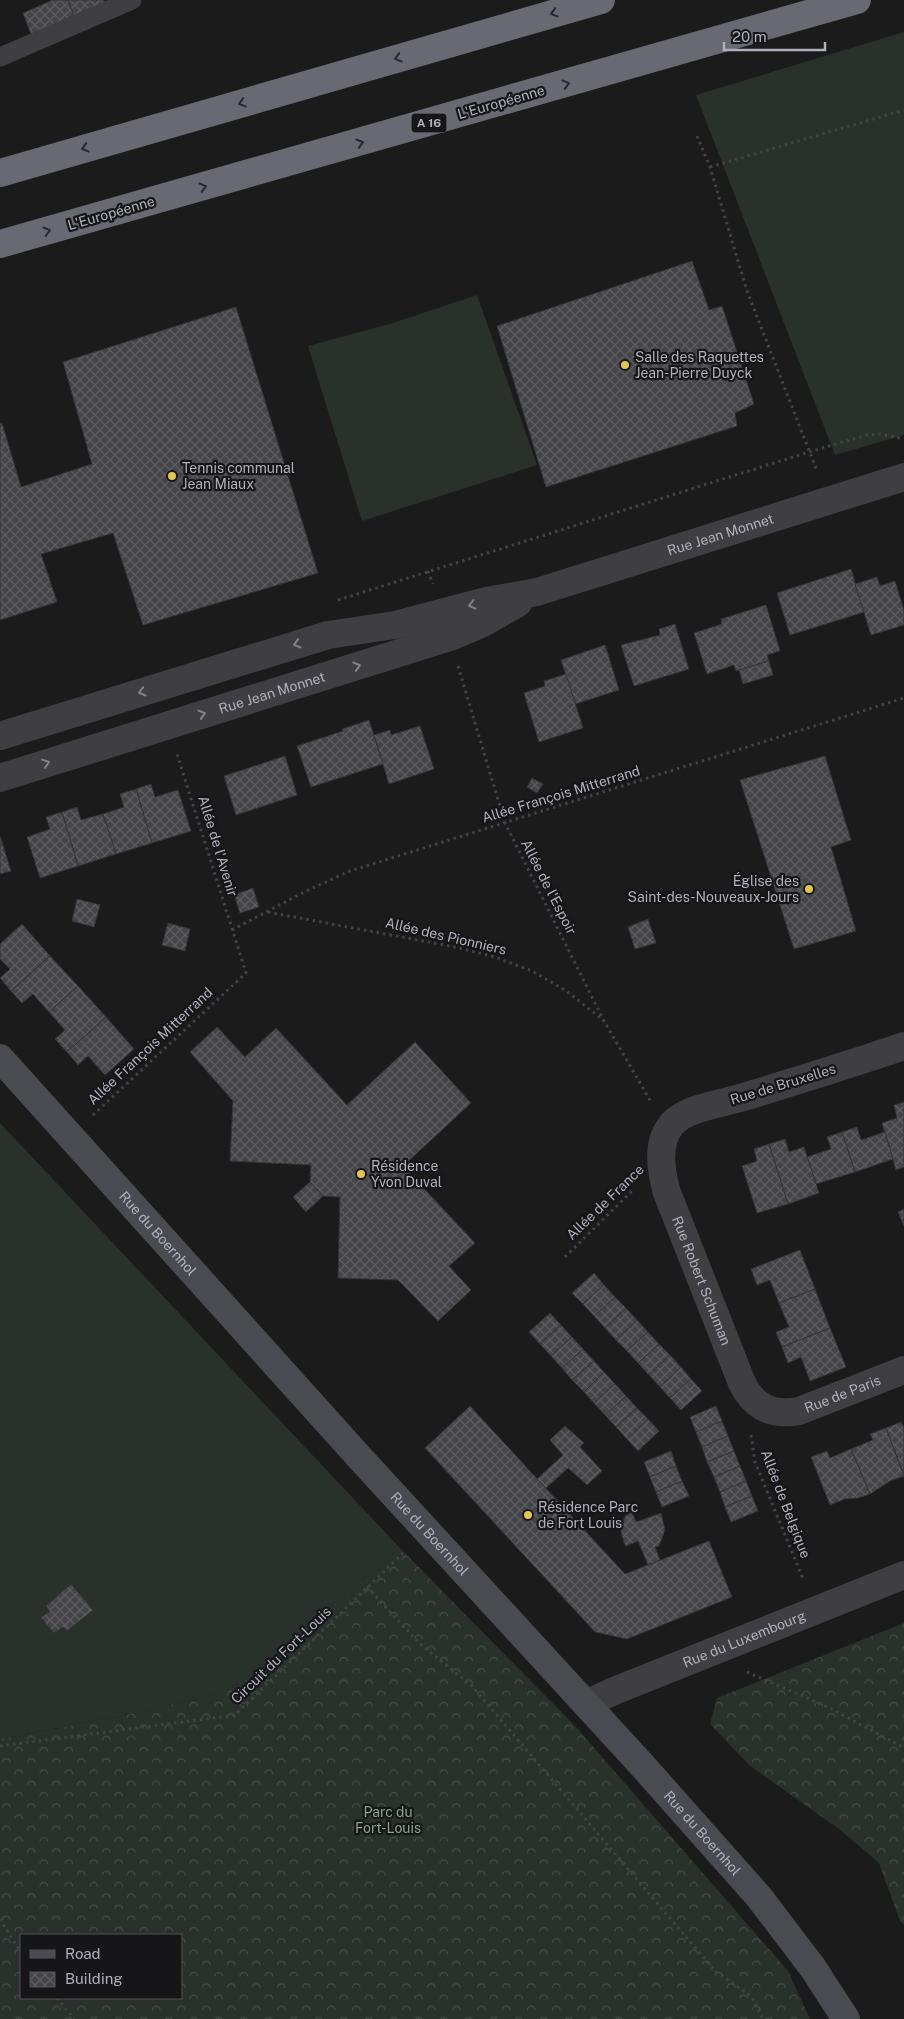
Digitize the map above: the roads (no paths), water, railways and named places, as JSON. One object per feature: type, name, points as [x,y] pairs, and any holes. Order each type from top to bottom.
[{"type":"highway","points":[[0,173],[601,0]]},
{"type":"highway","name":"L'Européenne","points":[[0,244],[857,0]]},
{"type":"street","name":"Rue Jean Monnet","points":[[0,736],[328,635],[395,625],[486,601],[537,592],[904,477]]},
{"type":"street","name":"Rue Jean Monnet","points":[[0,778],[450,638],[483,623],[537,592]]},
{"type":"street","name":"Rue de Bruxelles","points":[[668,1131],[673,1123],[693,1111],[744,1097],[904,1046]]},
{"type":"street","name":"Rue du Boernhol","points":[[0,1058],[759,1897],[813,1968],[846,2019]]},
{"type":"street","name":"Rue Robert Schuman","points":[[668,1131],[663,1141],[661,1163],[666,1190],[742,1383],[747,1392],[768,1409]]},
{"type":"street","name":"Rue de Paris","points":[[768,1409],[789,1413],[810,1408],[904,1370]]},
{"type":"street","name":"Rue du Luxembourg","points":[[586,1704],[705,1654],[904,1575]]},
{"type":"lane","points":[[0,57],[132,0]]},
{"type":"place","name":"Salle des Raquettes Jean-Pierre Duyck","points":[[625,365]]},
{"type":"place","name":"Tennis communal Jean Miaux","points":[[172,476]]},
{"type":"place","name":"Église des Saint-des-Nouveaux-Jours","points":[[809,889]]},
{"type":"place","name":"Résidence Yvon Duval","points":[[361,1174]]},
{"type":"place","name":"Résidence Parc de Fort Louis","points":[[528,1515]]},
{"type":"park label","name":"Parc du Fort-Louis","points":[[388,1820]]}]
